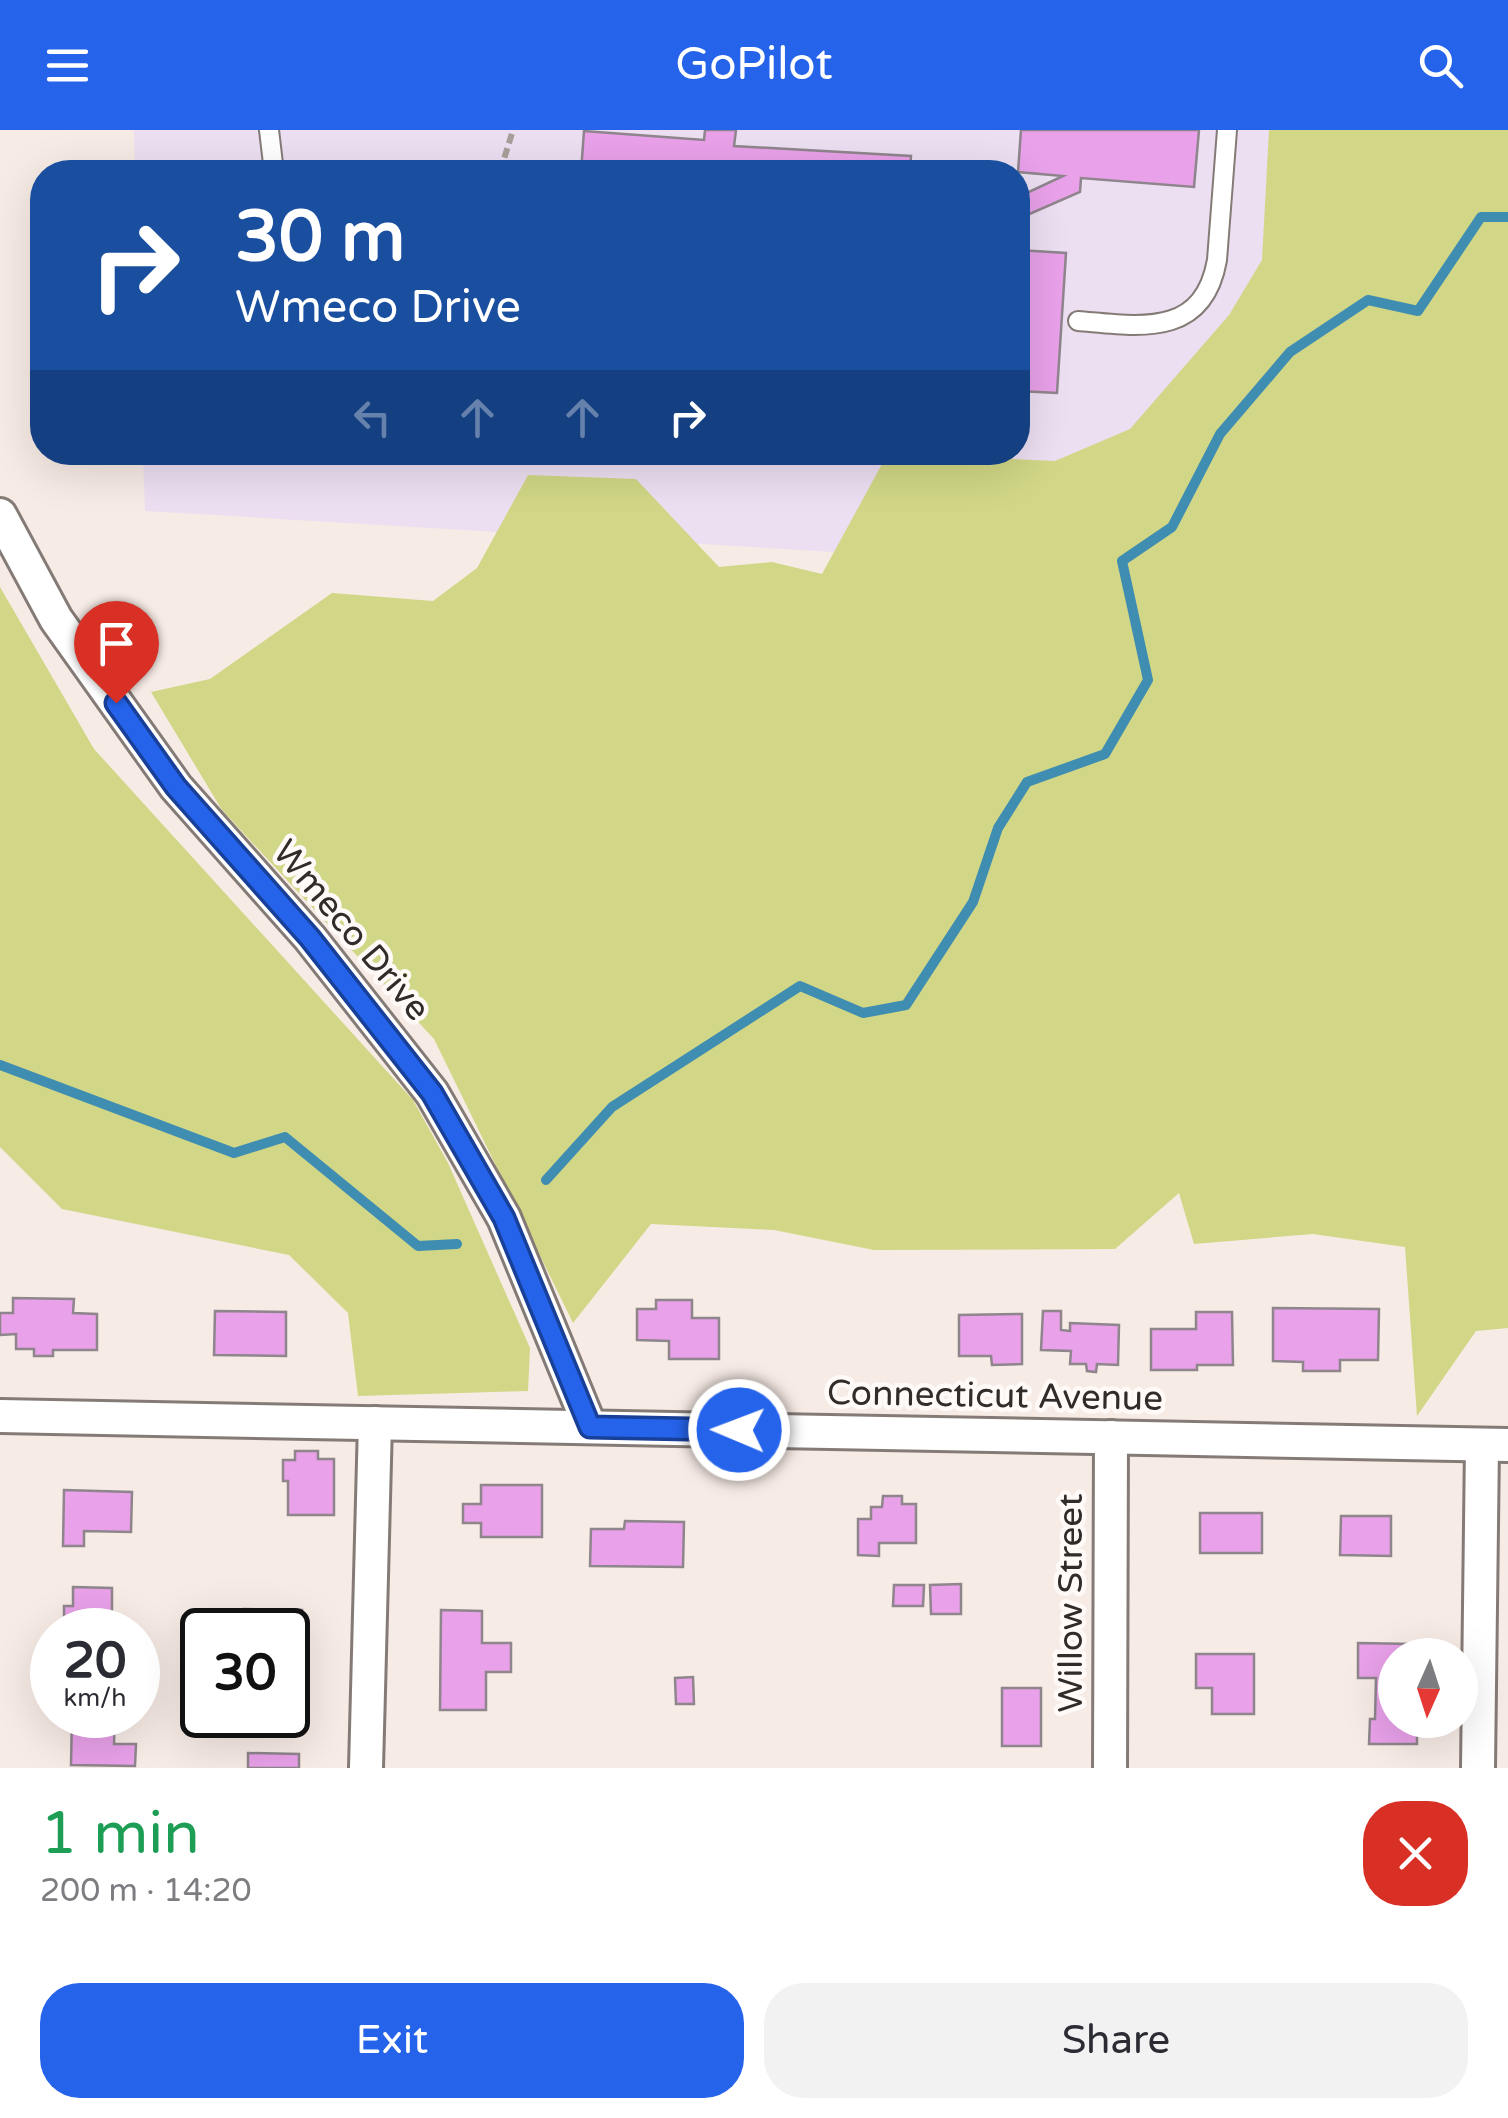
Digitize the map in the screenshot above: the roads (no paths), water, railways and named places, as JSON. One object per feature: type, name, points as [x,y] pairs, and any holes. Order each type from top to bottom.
[{"type":"street","name":"Wmeco Drive","points":[[0,515],[56,619],[176,787],[310,938],[432,1093],[504,1218],[590,1427]]},
{"type":"street","name":"Connecticut Avenue","points":[[0,1416],[1495,1445]]},
{"type":"street","points":[[366,1768],[375,1423]]},
{"type":"street","name":"Willow Street","points":[[1110,1768],[1111,1438]]},
{"type":"street","points":[[1478,1768],[1495,1445]]},
{"type":"lane","points":[[270,130],[273,160]]},
{"type":"lane","points":[[1078,322],[1154,326],[1181,317],[1202,299],[1215,274],[1227,130]]},
{"type":"waterway","points":[[546,1180],[612,1107],[800,986],[863,1013],[906,1005],[973,902],[998,828],[1027,782],[1105,754],[1148,680],[1122,561],[1172,527],[1220,434],[1290,352],[1368,300],[1418,311],[1481,217],[1508,217]]},
{"type":"waterway","points":[[0,1065],[234,1153],[285,1137],[418,1246],[457,1244]]}]
